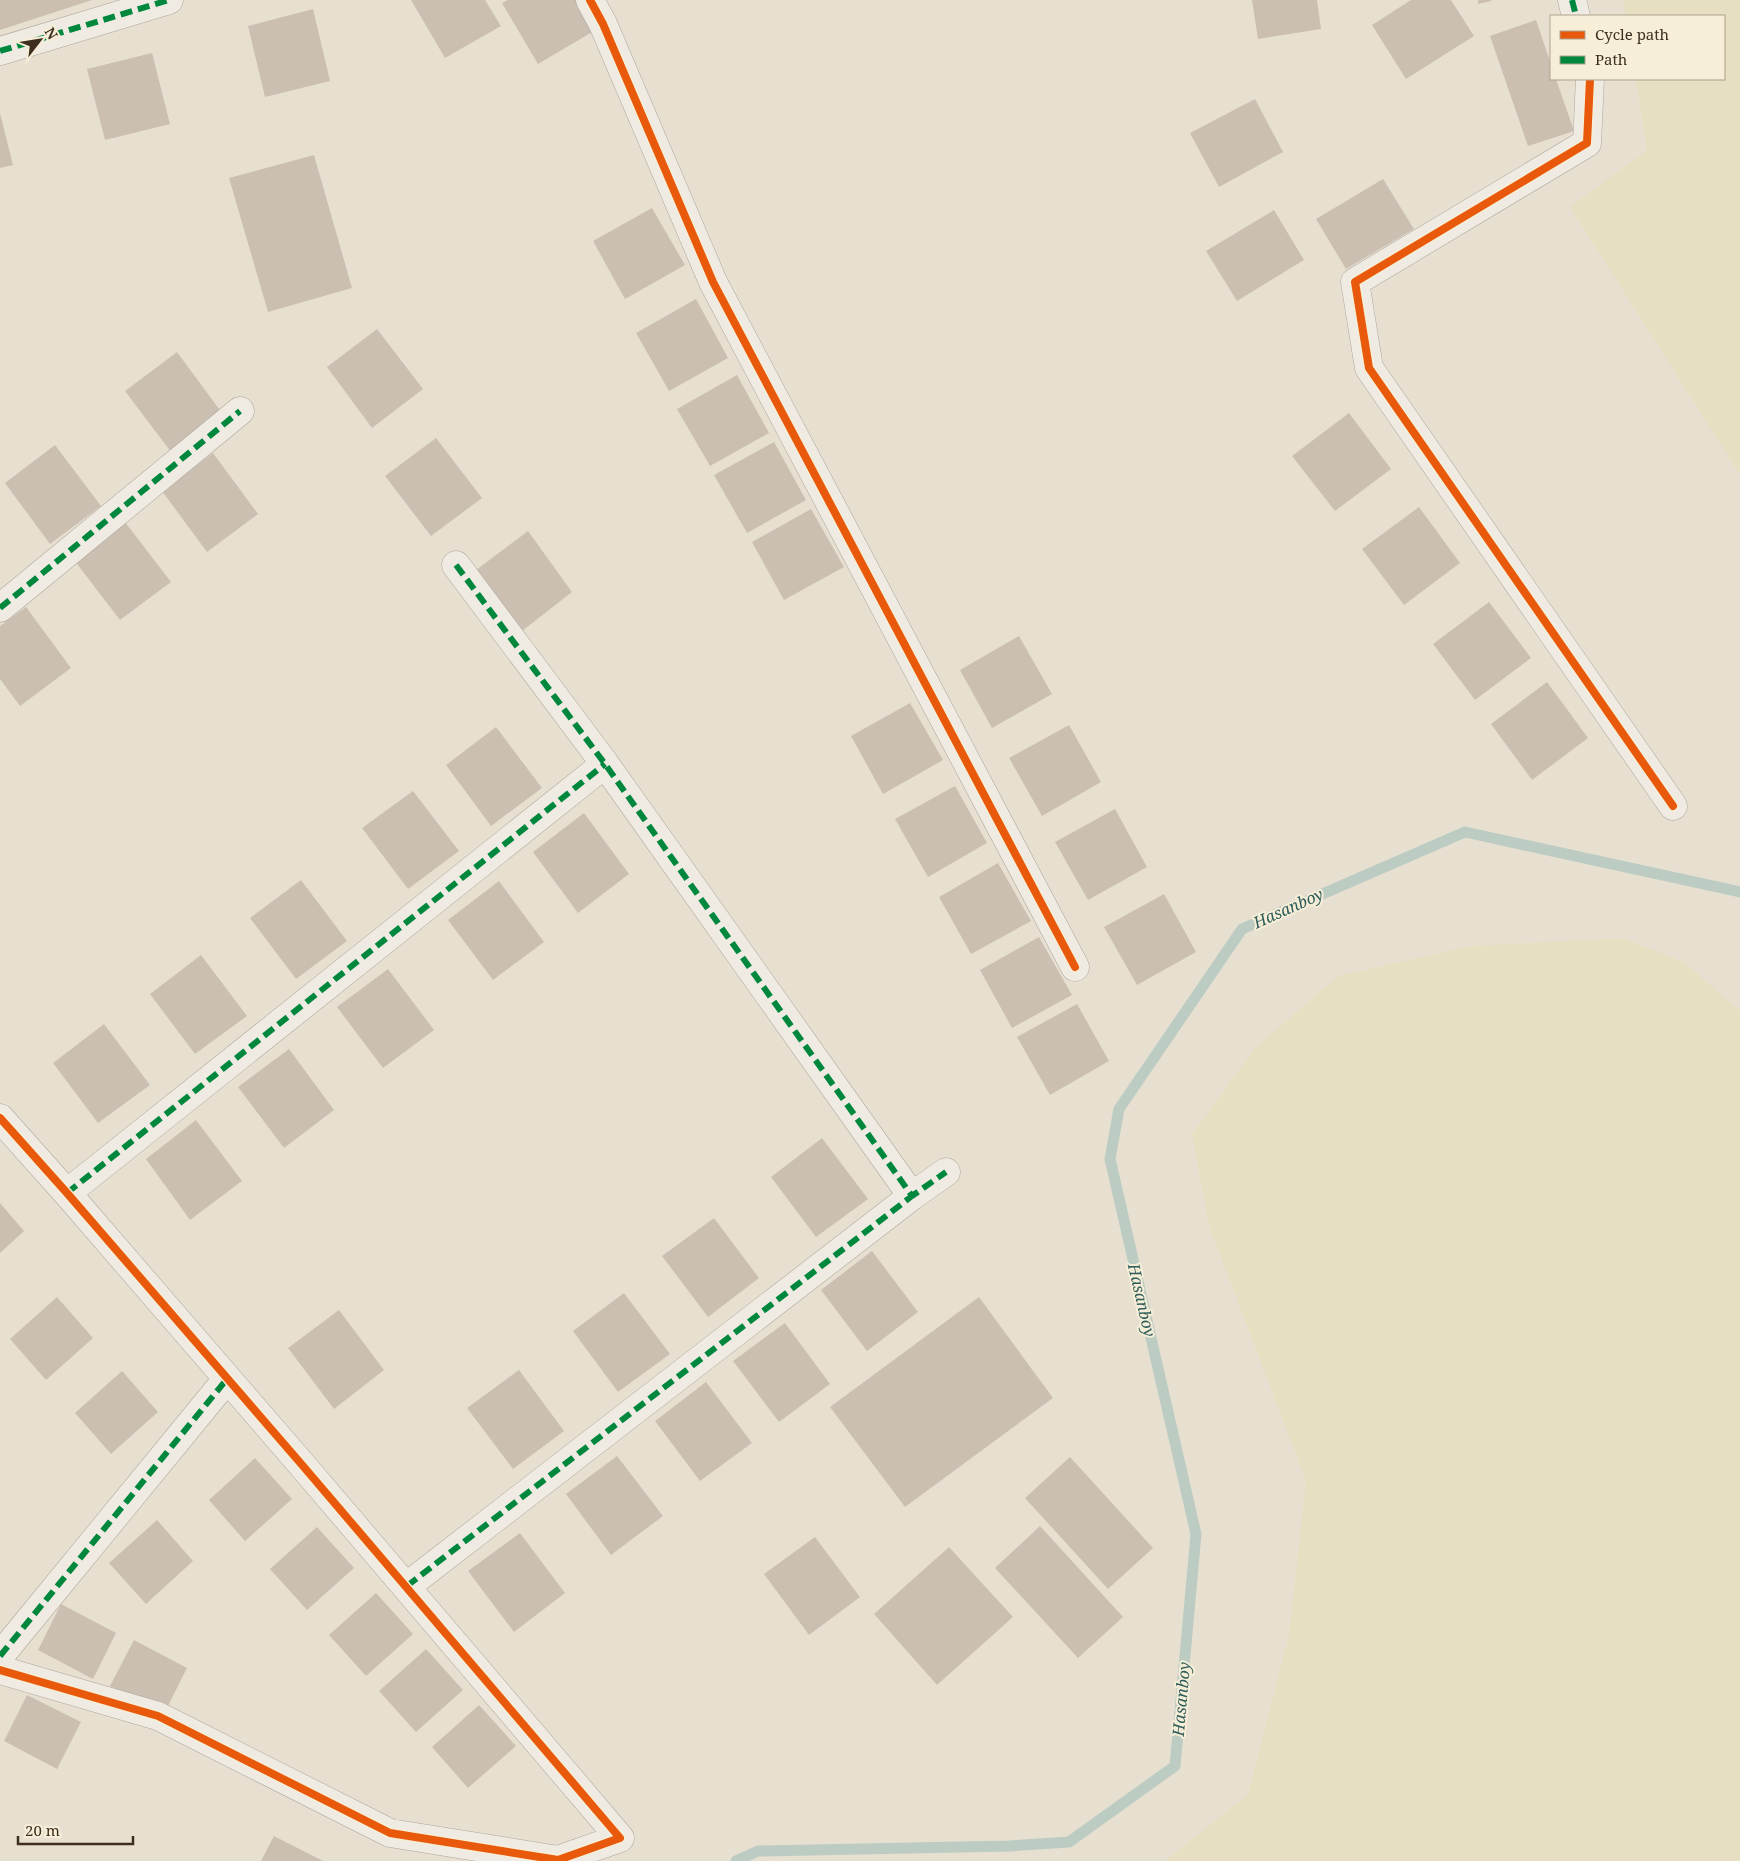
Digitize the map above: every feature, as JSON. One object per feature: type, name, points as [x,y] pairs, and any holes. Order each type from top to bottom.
[{"type":"street","points":[[0,52],[169,0]]},
{"type":"street","points":[[590,0],[604,24],[712,282],[1075,967]]},
{"type":"street","points":[[1572,0],[1576,15]]},
{"type":"street","points":[[1590,80],[1587,143],[1355,282],[1370,368],[1673,806]]},
{"type":"street","points":[[0,608],[240,411]]},
{"type":"street","points":[[456,565],[605,764],[912,1196]]},
{"type":"street","points":[[67,1193],[605,764]]},
{"type":"street","points":[[0,1118],[407,1586],[620,1838],[558,1860],[390,1834],[158,1716],[0,1670]]},
{"type":"street","points":[[407,1586],[912,1196],[946,1172]]},
{"type":"street","points":[[0,1656],[227,1379]]},
{"type":"shaded area","points":[[1623,0],[1740,0],[1740,475],[1570,207],[1647,150],[1636,80],[1725,80],[1725,15],[1626,15]]},
{"type":"shaded area","points":[[1623,938],[1684,962],[1740,1011],[1740,1861],[1165,1861],[1248,1794],[1289,1635],[1306,1481],[1209,1226],[1192,1134],[1256,1047],[1338,976],[1471,946]]},
{"type":"building","points":[[0,0],[92,0],[0,30]]},
{"type":"building","points":[[411,0],[485,0],[501,26],[445,58]]},
{"type":"building","points":[[508,0],[576,0],[594,31],[538,64],[502,3]]},
{"type":"building","points":[[1252,0],[1317,0],[1321,29],[1258,39]]},
{"type":"building","points":[[1411,0],[1451,0],[1474,36],[1406,79],[1372,25]]},
{"type":"building","points":[[1478,0],[1491,0],[1491,1],[1478,4]]},
{"type":"building","points":[[313,9],[330,81],[265,97],[248,26]]},
{"type":"building","points":[[1536,20],[1550,61],[1550,80],[1556,80],[1574,131],[1528,146],[1490,36]]},
{"type":"building","points":[[152,53],[170,124],[105,140],[87,69]]},
{"type":"building","points":[[1255,99],[1283,152],[1219,187],[1190,133]]},
{"type":"building","points":[[0,113],[13,165],[0,168]]},
{"type":"building","points":[[314,155],[352,288],[268,312],[229,178]]},
{"type":"building","points":[[1383,179],[1414,229],[1346,269],[1316,219]]},
{"type":"building","points":[[652,208],[685,265],[625,299],[593,241]]},
{"type":"building","points":[[1274,210],[1304,260],[1237,301],[1206,251]]},
{"type":"building","points":[[696,299],[728,358],[669,391],[636,333]]},
{"type":"building","points":[[377,329],[423,389],[372,428],[327,367]]},
{"type":"building","points":[[177,352],[222,413],[171,452],[125,391]]},
{"type":"building","points":[[737,375],[769,433],[710,466],[677,409]]},
{"type":"building","points":[[1349,413],[1391,469],[1335,511],[1292,456]]},
{"type":"building","points":[[436,438],[482,498],[431,536],[385,476]]},
{"type":"building","points":[[774,442],[806,500],[747,533],[714,475]]},
{"type":"building","points":[[55,445],[101,506],[50,544],[5,483]]},
{"type":"building","points":[[213,453],[258,514],[207,552],[162,491]]},
{"type":"building","points":[[1419,507],[1460,563],[1404,605],[1362,549]]},
{"type":"building","points":[[811,509],[844,567],[784,600],[752,542]]},
{"type":"building","points":[[125,522],[171,582],[120,620],[74,560]]},
{"type":"building","points":[[528,531],[572,592],[522,631],[476,570]]},
{"type":"building","points":[[1489,602],[1531,658],[1475,700],[1433,644]]},
{"type":"building","points":[[26,607],[71,668],[20,706],[0,679],[0,626]]},
{"type":"building","points":[[1019,636],[1052,694],[992,728],[960,670]]},
{"type":"building","points":[[1547,682],[1588,738],[1532,780],[1491,724]]},
{"type":"building","points":[[910,703],[943,760],[883,794],[851,736]]},
{"type":"building","points":[[1069,725],[1101,782],[1042,816],[1009,758]]},
{"type":"building","points":[[496,727],[542,788],[491,826],[446,765]]},
{"type":"building","points":[[955,786],[987,843],[928,877],[895,819]]},
{"type":"building","points":[[413,791],[459,851],[408,889],[362,828]]},
{"type":"building","points":[[1115,809],[1147,867],[1088,900],[1055,842]]},
{"type":"building","points":[[584,813],[629,874],[578,913],[533,852]]},
{"type":"building","points":[[998,863],[1031,921],[971,954],[939,897]]},
{"type":"building","points":[[301,880],[347,941],[296,979],[250,918]]},
{"type":"building","points":[[499,881],[544,942],[493,980],[448,920]]},
{"type":"building","points":[[1164,894],[1196,952],[1137,985],[1104,927]]},
{"type":"building","points":[[1039,937],[1072,995],[1012,1028],[980,970]]},
{"type":"building","points":[[201,955],[247,1016],[195,1054],[150,994]]},
{"type":"building","points":[[388,969],[434,1030],[383,1068],[337,1007]]},
{"type":"building","points":[[1077,1004],[1109,1061],[1050,1095],[1017,1037]]},
{"type":"building","points":[[104,1024],[150,1085],[98,1123],[53,1063]]},
{"type":"building","points":[[289,1049],[334,1110],[284,1148],[238,1087]]},
{"type":"building","points":[[196,1120],[242,1181],[190,1220],[146,1159]]},
{"type":"building","points":[[822,1138],[868,1199],[816,1237],[771,1177]]},
{"type":"building","points":[[0,1203],[24,1231],[0,1253]]},
{"type":"building","points":[[714,1218],[759,1278],[708,1317],[662,1256]]},
{"type":"building","points":[[872,1251],[918,1312],[867,1351],[821,1290]]},
{"type":"building","points":[[624,1293],[670,1354],[618,1392],[573,1331]]},
{"type":"building","points":[[57,1297],[93,1338],[46,1380],[10,1339]]},
{"type":"building","points":[[979,1297],[1053,1398],[905,1507],[830,1407]]},
{"type":"building","points":[[339,1310],[384,1370],[334,1409],[288,1348]]},
{"type":"building","points":[[785,1323],[830,1384],[779,1422],[733,1361]]},
{"type":"building","points":[[519,1370],[564,1431],[513,1469],[467,1408]]},
{"type":"building","points":[[122,1371],[158,1412],[111,1454],[75,1413]]},
{"type":"building","points":[[706,1382],[752,1443],[700,1481],[655,1421]]},
{"type":"building","points":[[617,1456],[663,1516],[611,1555],[566,1494]]},
{"type":"building","points":[[1070,1457],[1153,1548],[1108,1589],[1025,1498]]},
{"type":"building","points":[[255,1458],[292,1499],[245,1541],[209,1500]]},
{"type":"building","points":[[157,1520],[193,1561],[146,1604],[109,1563]]},
{"type":"building","points":[[1040,1526],[1123,1617],[1078,1658],[995,1568]]},
{"type":"building","points":[[317,1527],[354,1568],[307,1610],[270,1569]]},
{"type":"building","points":[[520,1533],[565,1593],[514,1632],[468,1571]]},
{"type":"building","points":[[815,1537],[860,1597],[809,1635],[764,1574]]},
{"type":"building","points":[[949,1547],[1013,1617],[937,1685],[874,1614]]},
{"type":"building","points":[[376,1593],[413,1634],[366,1676],[329,1635]]},
{"type":"building","points":[[61,1604],[116,1633],[93,1679],[38,1650]]},
{"type":"building","points":[[134,1640],[187,1668],[164,1714],[110,1686]]},
{"type":"building","points":[[426,1649],[463,1690],[416,1732],[379,1691]]},
{"type":"building","points":[[27,1695],[81,1722],[57,1769],[4,1741]]},
{"type":"building","points":[[479,1705],[516,1746],[468,1788],[432,1747]]},
{"type":"building","points":[[274,1836],[323,1861],[261,1861]]},
{"type":"waterway","name":"Hasanboy","points":[[736,1861],[758,1851],[1009,1846],[1069,1842],[1175,1766],[1196,1534],[1110,1159],[1119,1109],[1242,929],[1465,832],[1740,892]]},
{"type":"marked path","points":[[0,51],[169,0]]},
{"type":"marked path","points":[[1572,0],[1576,15]]},
{"type":"marked path","points":[[0,608],[240,411]]},
{"type":"marked path","points":[[456,565],[605,764],[912,1196],[946,1172]]},
{"type":"marked path","points":[[67,1193],[605,764]]},
{"type":"marked path","points":[[407,1586],[912,1196]]},
{"type":"marked path","points":[[0,1656],[227,1379]]},
{"type":"cycle path","points":[[590,0],[603,24],[713,282],[1075,967]]},
{"type":"cycle path","points":[[1590,80],[1587,143],[1355,282],[1369,368],[1673,806]]},
{"type":"cycle path","points":[[0,1118],[303,1466],[620,1838],[558,1860],[390,1833],[158,1716],[0,1670]]}]
